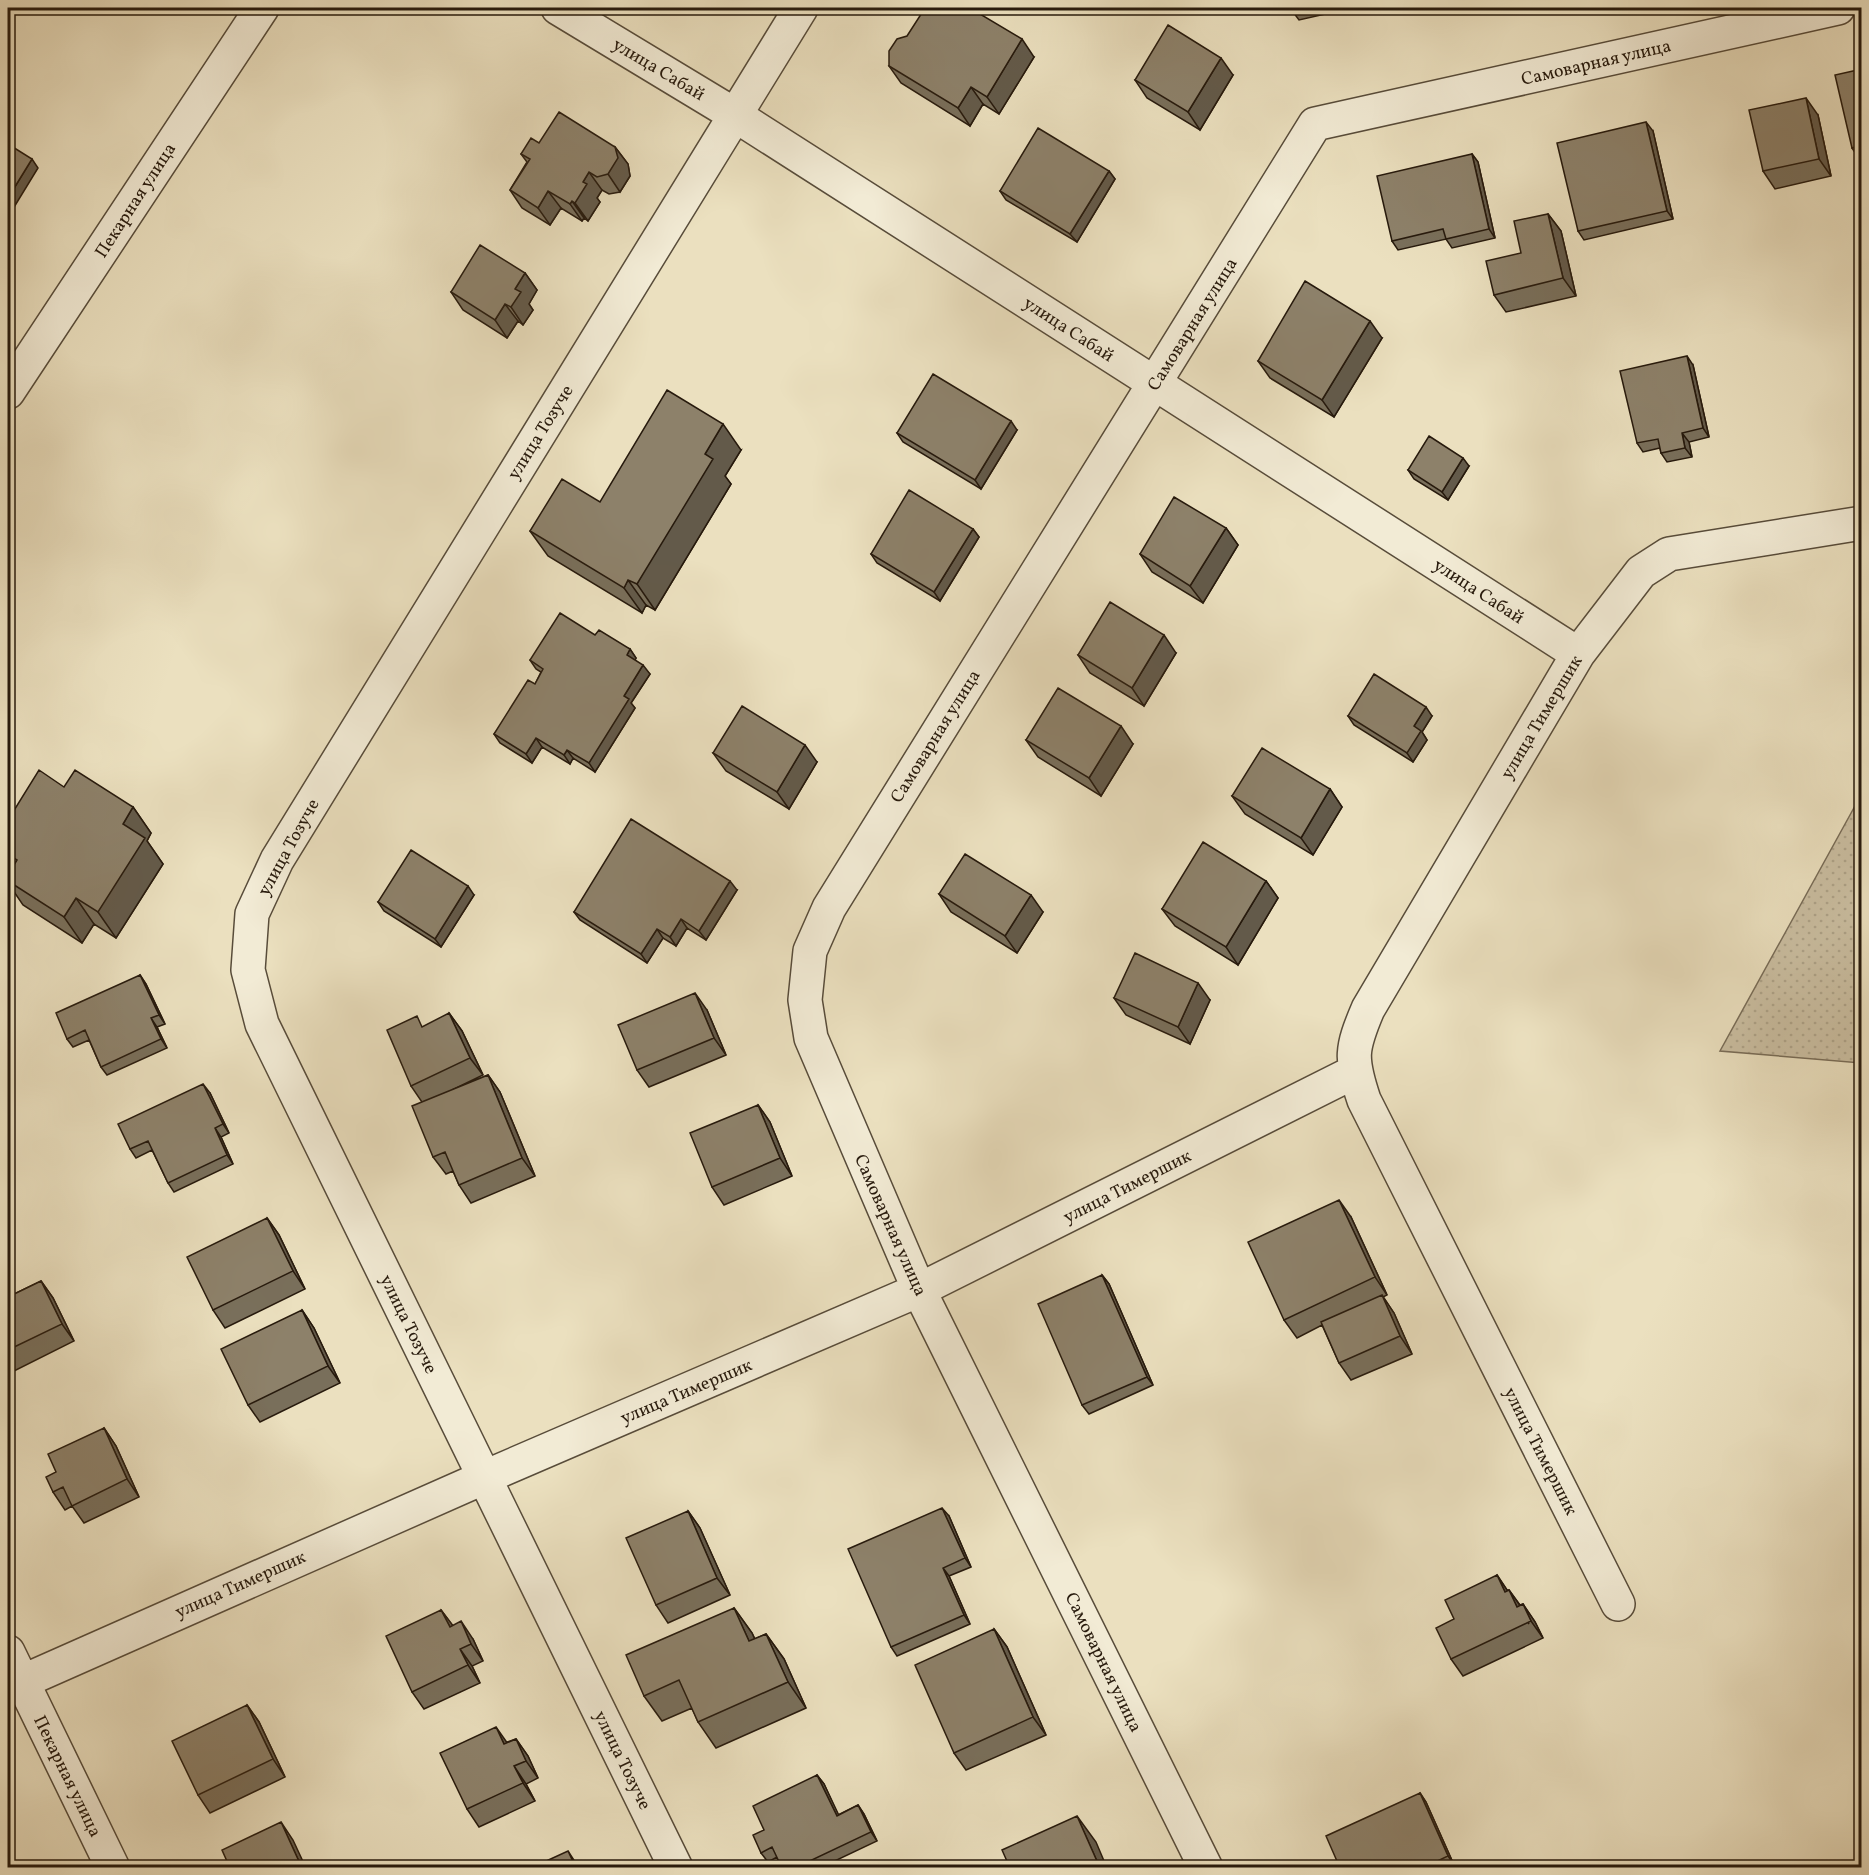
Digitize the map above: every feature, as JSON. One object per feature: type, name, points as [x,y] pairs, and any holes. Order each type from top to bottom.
[{"type":"street","name":"Пекарная улица","points":[[8,392],[262,8]]},
{"type":"street","name":"улица Сабай","points":[[558,8],[735,115],[1578,654]]},
{"type":"street","name":"улица Тозуче","points":[[676,1868],[262,1024],[248,970],[252,914],[277,860],[801,8]]},
{"type":"street","name":"Самоварная улица","points":[[1206,1868],[920,1290],[811,1038],[805,1000],[810,951],[829,908],[1315,124],[1838,8]]},
{"type":"street","name":"улица Тимершик","points":[[1618,1604],[1369,1111],[1354,1072],[1354,1042],[1368,1009],[1578,654],[1641,572],[1669,554],[1862,523]]},
{"type":"street","name":"улица Тимершик","points":[[12,1674],[484,1477],[920,1290],[1354,1072]]},
{"type":"street","name":"Пекарная улица","points":[[12,1674],[113,1868]]},
{"type":"shaded area","points":[[1861,795],[1861,1063],[1720,1051]]},
{"type":"building","points":[[925,8],[970,8],[1022,39],[987,97],[971,87],[958,108],[889,66],[889,51],[897,39],[907,36]]},
{"type":"building","points":[[1168,25],[1221,58],[1188,112],[1135,80]]},
{"type":"building","points":[[1862,69],[1862,145],[1852,148],[1835,75]]},
{"type":"building","points":[[1806,98],[1819,159],[1763,171],[1749,110]]},
{"type":"building","points":[[559,112],[615,147],[618,158],[608,174],[597,177],[589,172],[583,182],[587,184],[575,203],[572,201],[570,204],[548,191],[538,208],[510,190],[530,159],[521,154],[531,138],[539,143]]},
{"type":"building","points":[[1646,122],[1667,211],[1578,231],[1557,143]]},
{"type":"building","points":[[1038,128],[1109,171],[1070,234],[1000,191]]},
{"type":"building","points":[[8,144],[32,159],[8,198]]},
{"type":"building","points":[[1472,154],[1489,229],[1446,239],[1443,229],[1392,241],[1377,176]]},
{"type":"building","points":[[1548,214],[1563,278],[1494,295],[1486,261],[1521,253],[1514,221]]},
{"type":"building","points":[[480,245],[525,273],[515,289],[521,292],[511,307],[505,304],[495,320],[451,292]]},
{"type":"building","points":[[1305,281],[1370,321],[1322,400],[1258,361]]},
{"type":"building","points":[[1687,356],[1703,428],[1682,433],[1685,448],[1661,453],[1658,439],[1637,443],[1620,371]]},
{"type":"building","points":[[933,374],[1011,421],[975,480],[897,433]]},
{"type":"building","points":[[667,390],[723,424],[705,454],[713,459],[637,584],[628,580],[624,588],[530,531],[562,479],[600,502]]},
{"type":"building","points":[[1429,436],[1463,458],[1442,492],[1408,470]]},
{"type":"building","points":[[909,490],[973,529],[934,592],[871,554]]},
{"type":"building","points":[[1174,497],[1226,528],[1190,586],[1140,554]]},
{"type":"building","points":[[1110,602],[1164,635],[1132,688],[1078,655]]},
{"type":"building","points":[[560,613],[595,635],[599,630],[630,649],[627,655],[643,665],[624,696],[629,699],[589,763],[567,750],[564,755],[536,738],[526,754],[494,734],[528,680],[535,684],[543,669],[530,660]]},
{"type":"building","points":[[1374,674],[1426,707],[1414,726],[1421,731],[1407,753],[1348,716]]},
{"type":"building","points":[[1058,688],[1121,726],[1089,778],[1026,740]]},
{"type":"building","points":[[742,706],[805,745],[777,792],[713,753]]},
{"type":"building","points":[[1262,748],[1330,789],[1301,838],[1232,796]]},
{"type":"building","points":[[39,770],[64,787],[75,770],[133,807],[123,824],[145,838],[98,912],[76,898],[64,917],[8,881],[8,875],[17,860],[8,854],[8,820]]},
{"type":"building","points":[[631,819],[730,881],[699,931],[681,919],[670,937],[657,929],[641,954],[574,912]]},
{"type":"building","points":[[1203,842],[1266,881],[1226,947],[1162,909]]},
{"type":"building","points":[[411,850],[468,886],[435,939],[378,902]]},
{"type":"building","points":[[965,854],[1031,895],[1005,936],[939,894]]},
{"type":"building","points":[[1135,953],[1198,983],[1178,1027],[1114,998]]},
{"type":"building","points":[[140,975],[159,1015],[151,1018],[161,1039],[101,1067],[85,1030],[67,1039],[56,1013]]},
{"type":"building","points":[[695,993],[714,1038],[637,1070],[618,1025]]},
{"type":"building","points":[[449,1013],[470,1058],[411,1086],[387,1030],[417,1016],[422,1027]]},
{"type":"building","points":[[488,1075],[522,1158],[459,1185],[445,1152],[433,1157],[412,1106]]},
{"type":"building","points":[[203,1084],[223,1124],[215,1128],[227,1155],[168,1183],[148,1141],[130,1149],[118,1124]]},
{"type":"building","points":[[758,1105],[780,1158],[712,1187],[690,1133]]},
{"type":"building","points":[[1339,1200],[1375,1277],[1284,1320],[1248,1242]]},
{"type":"building","points":[[267,1218],[293,1271],[213,1310],[187,1257]]},
{"type":"building","points":[[1102,1275],[1147,1377],[1082,1405],[1038,1304]]},
{"type":"building","points":[[41,1281],[62,1324],[8,1350],[8,1297]]},
{"type":"building","points":[[1382,1295],[1400,1336],[1339,1363],[1321,1322]]},
{"type":"building","points":[[302,1310],[328,1366],[248,1405],[221,1349]]},
{"type":"building","points":[[104,1428],[127,1479],[72,1506],[63,1487],[53,1492],[46,1477],[56,1472],[48,1454]]},
{"type":"building","points":[[942,1508],[965,1558],[943,1568],[964,1615],[891,1647],[848,1549]]},
{"type":"building","points":[[688,1511],[717,1578],[656,1605],[626,1538]]},
{"type":"building","points":[[1497,1575],[1505,1592],[1509,1590],[1517,1607],[1523,1604],[1531,1621],[1451,1659],[1436,1628],[1454,1619],[1445,1600]]},
{"type":"building","points":[[734,1608],[749,1641],[766,1634],[788,1682],[698,1722],[679,1680],[644,1696],[626,1655]]},
{"type":"building","points":[[441,1610],[450,1627],[461,1621],[471,1644],[460,1649],[468,1665],[412,1692],[386,1636]]},
{"type":"building","points":[[994,1629],[1033,1717],[954,1753],[915,1665]]},
{"type":"building","points":[[247,1705],[273,1759],[198,1795],[172,1741]]},
{"type":"building","points":[[496,1727],[504,1744],[516,1739],[526,1761],[514,1766],[523,1783],[467,1809],[440,1753]]},
{"type":"building","points":[[817,1775],[837,1816],[858,1805],[871,1832],[795,1868],[782,1868],[772,1847],[761,1853],[753,1835],[764,1830],[753,1806]]},
{"type":"building","points":[[1420,1793],[1448,1856],[1423,1868],[1340,1868],[1326,1836]]},
{"type":"building","points":[[1077,1816],[1100,1868],[1010,1868],[1002,1850]]},
{"type":"building","points":[[281,1822],[302,1868],[230,1868],[222,1850]]},
{"type":"building","points":[[568,1851],[576,1868],[531,1868]]}]
